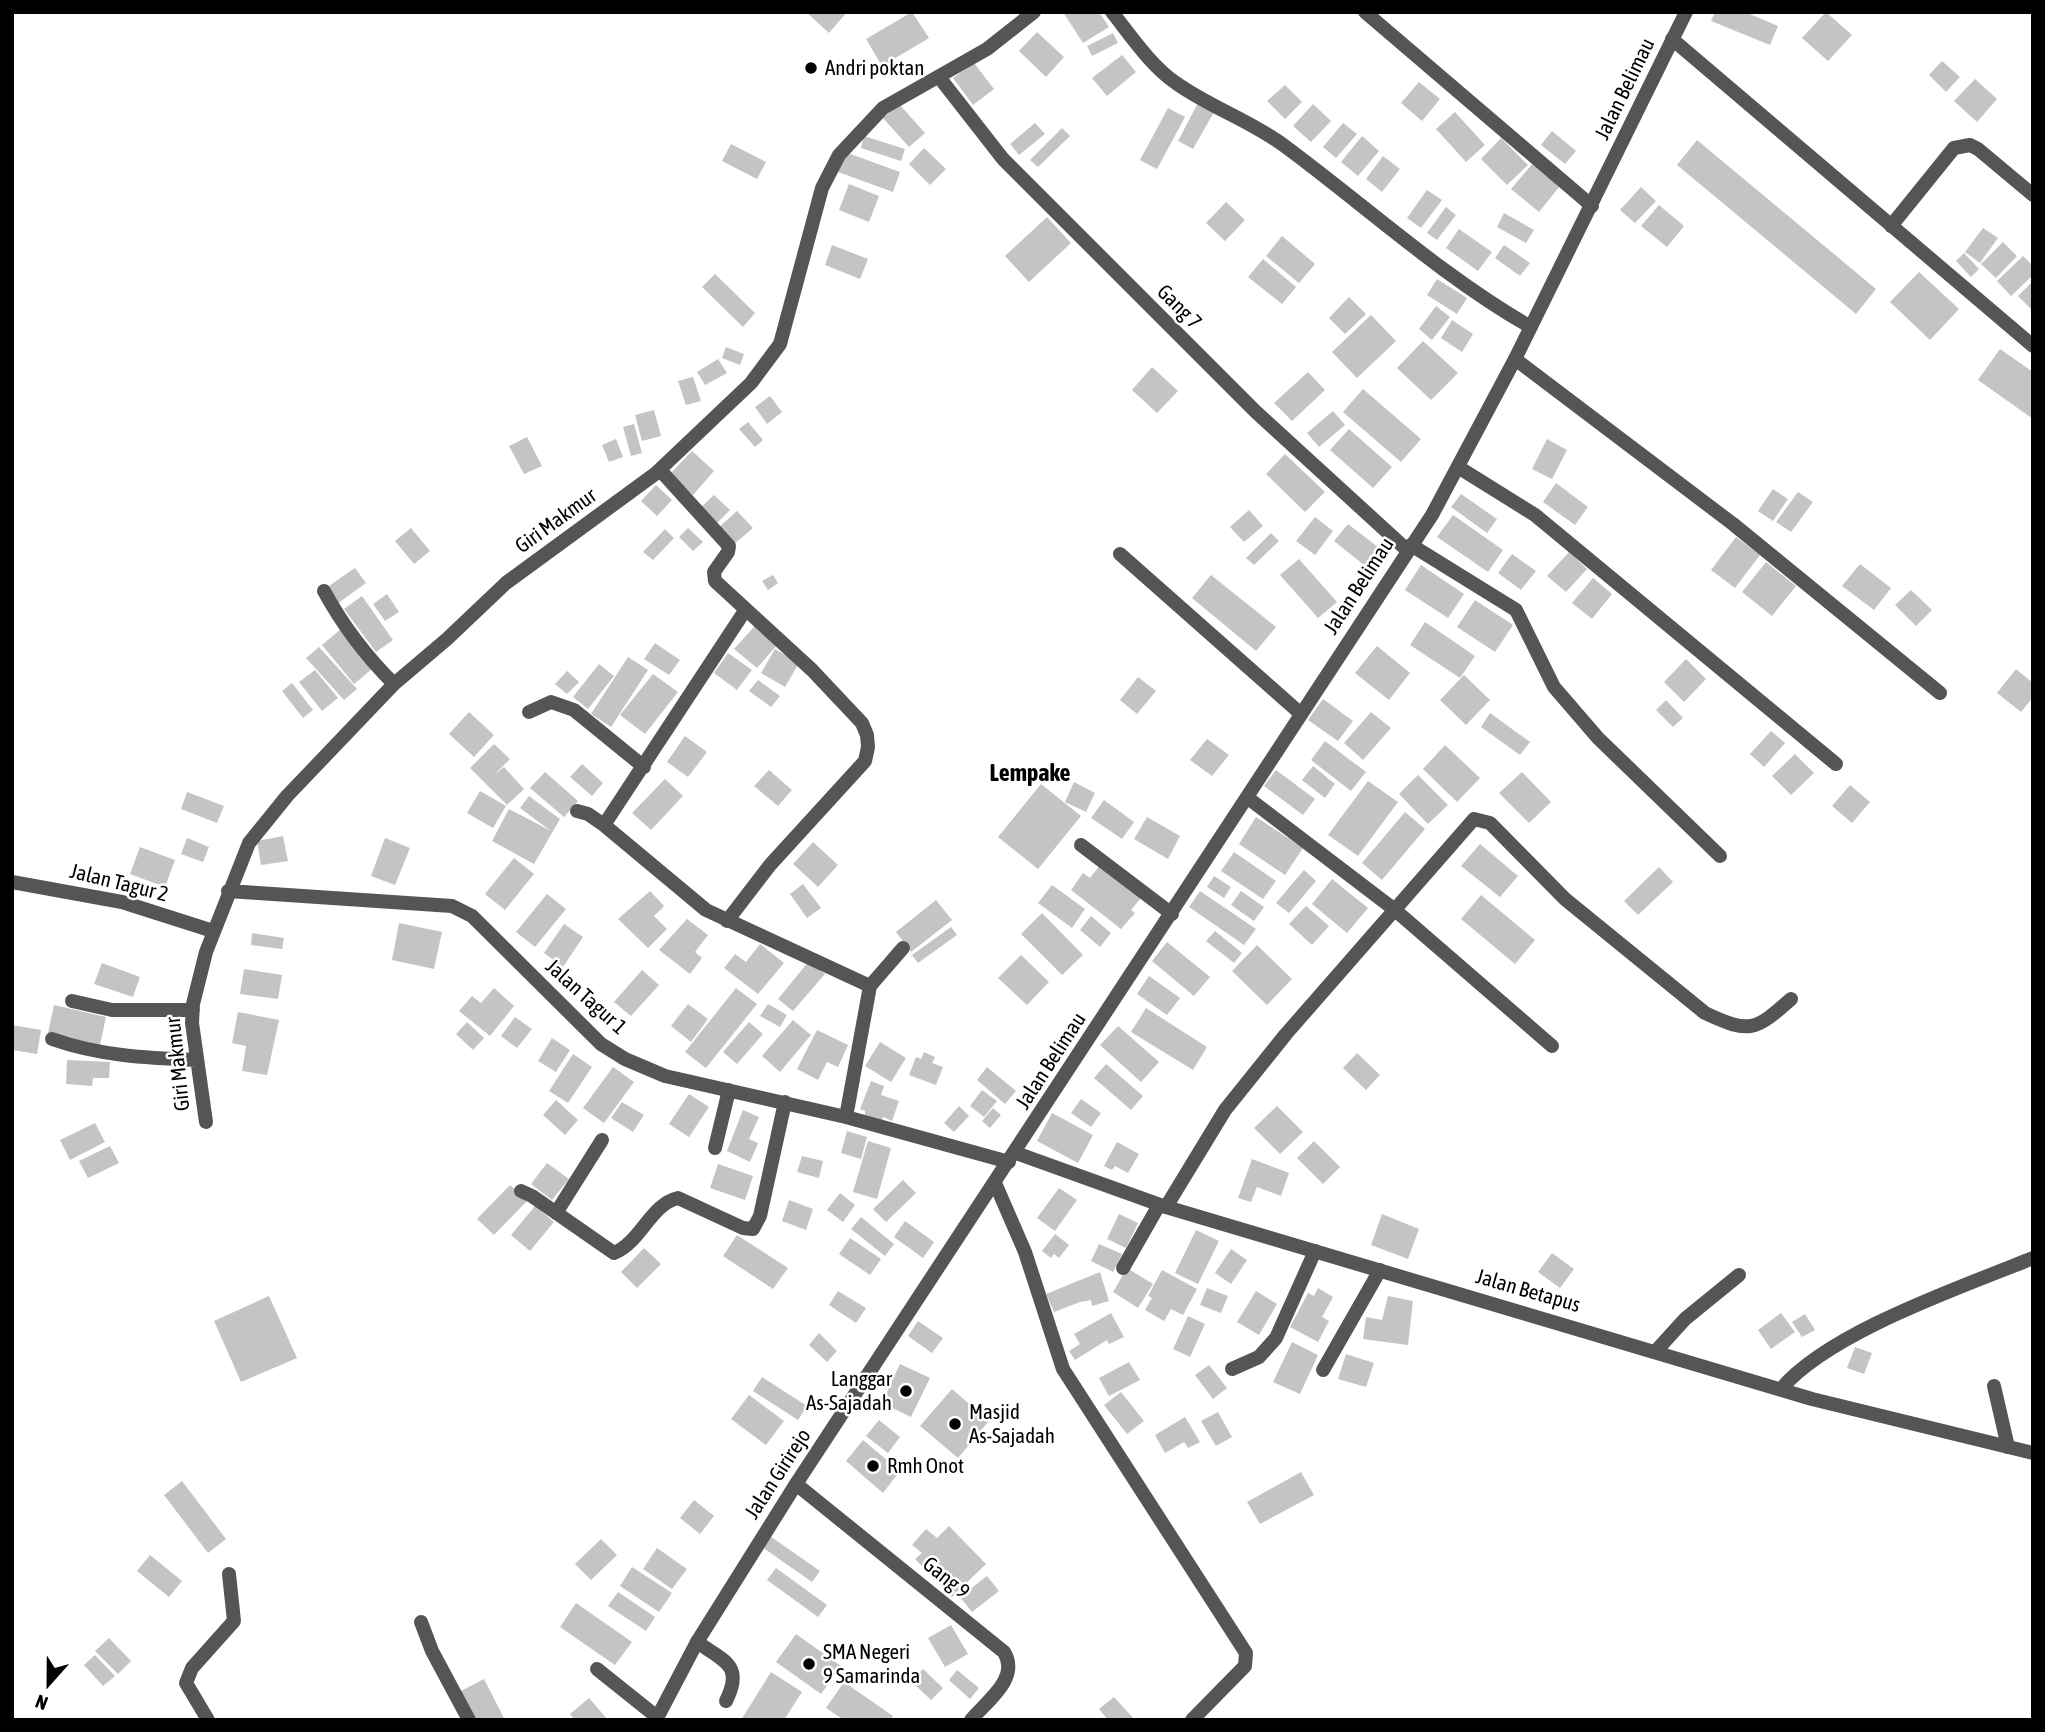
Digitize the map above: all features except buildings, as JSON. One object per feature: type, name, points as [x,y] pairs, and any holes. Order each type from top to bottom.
[{"type":"street","name":"Giri Makmur","points":[[206,1122],[192,1010],[198,976],[213,931],[249,843],[287,796],[394,684],[506,583],[660,470],[726,408],[773,356],[792,306],[822,188],[839,155],[883,108],[987,49],[1034,12]]},
{"type":"street","points":[[1112,12],[1152,61],[1175,83],[1248,122],[1285,146],[1377,215],[1458,282],[1529,327]]},
{"type":"street","points":[[1365,12],[1592,206]]},
{"type":"street","name":"Jalan Belimau","points":[[1013,1158],[1248,798],[1458,467],[1592,206],[1686,12]]},
{"type":"street","points":[[1672,39],[2033,346]]},
{"type":"street","name":"Gang 7","points":[[939,77],[1012,169],[1256,412],[1409,547],[1516,610],[1554,687],[1598,738],[1720,856]]},
{"type":"street","points":[[1891,226],[1954,148],[1962,145],[1978,149],[2033,195]]},
{"type":"street","points":[[1514,359],[1733,524],[1940,693]]},
{"type":"street","points":[[1458,467],[1535,515],[1836,764]]},
{"type":"street","points":[[660,470],[729,546],[713,577],[812,670],[862,723],[867,734],[865,761],[770,865],[727,921]]},
{"type":"street","points":[[1120,554],[1301,714]]},
{"type":"street","points":[[324,591],[338,616],[370,660],[394,684]]},
{"type":"street","points":[[604,825],[746,609]]},
{"type":"street","points":[[530,712],[551,702],[574,710],[644,767]]},
{"type":"street","points":[[1248,798],[1395,910],[1552,1046]]},
{"type":"street","points":[[577,811],[588,814],[604,825],[706,910],[870,986]]},
{"type":"street","points":[[1123,1268],[1225,1110],[1468,824],[1480,819],[1490,824],[1565,899],[1705,1013],[1724,1022],[1751,1027],[1761,1025],[1791,999]]},
{"type":"street","points":[[1081,845],[1172,914]]},
{"type":"street","name":"Jalan Tagur 2","points":[[12,882],[122,902],[213,931]]},
{"type":"street","name":"Jalan Tagur 1","points":[[228,891],[404,902],[463,911],[480,923],[601,1044],[625,1059],[665,1076],[785,1102],[1013,1158]]},
{"type":"street","points":[[846,1117],[870,986],[903,948]]},
{"type":"street","points":[[72,1001],[112,1010],[192,1010]]},
{"type":"street","points":[[52,1040],[82,1050],[121,1057],[197,1060]]},
{"type":"street","points":[[715,1148],[729,1090]]},
{"type":"street","points":[[521,1191],[614,1253],[625,1248],[664,1204],[678,1198],[743,1228],[753,1229],[760,1216],[785,1102]]},
{"type":"street","points":[[556,1213],[602,1140]]},
{"type":"street","name":"Jalan Betapus","points":[[1013,1158],[1162,1206],[1781,1389],[2033,1453]]},
{"type":"street","name":"Jalan Girirejo","points":[[657,1718],[697,1642],[796,1484],[1013,1158]]},
{"type":"street","points":[[995,1183],[1025,1252],[1063,1369],[1246,1653],[1245,1666],[1192,1720]]},
{"type":"street","points":[[1232,1369],[1259,1357],[1276,1338],[1314,1251]]},
{"type":"street","points":[[1781,1389],[1806,1363],[1839,1344],[1914,1307],[2033,1258]]},
{"type":"street","points":[[1323,1370],[1380,1270]]},
{"type":"street","points":[[1656,1351],[1685,1319],[1739,1275]]},
{"type":"street","points":[[1994,1386],[2008,1447]]},
{"type":"street","name":"Gang 9","points":[[796,1484],[1004,1652],[1010,1662],[1008,1677],[971,1720]]},
{"type":"street","points":[[208,1720],[186,1683],[192,1668],[233,1621],[229,1574]]},
{"type":"street","points":[[421,1622],[432,1651],[469,1720]]},
{"type":"street","points":[[697,1642],[730,1665],[734,1673],[734,1684],[726,1701]]},
{"type":"street","points":[[597,1669],[657,1718]]},
{"type":"place","name":"Andri poktan","points":[[811,68]]},
{"type":"place","name":"Langgar As-Sajadah","points":[[906,1391]]},
{"type":"place","name":"Masjid As-Sajadah","points":[[955,1424]]},
{"type":"place","name":"Rmh Onot","points":[[873,1466]]},
{"type":"place","name":"SMA Negeri 9 Samarinda","points":[[809,1664]]},
{"type":"district","name":"Lempake","points":[[1030,773]]}]
